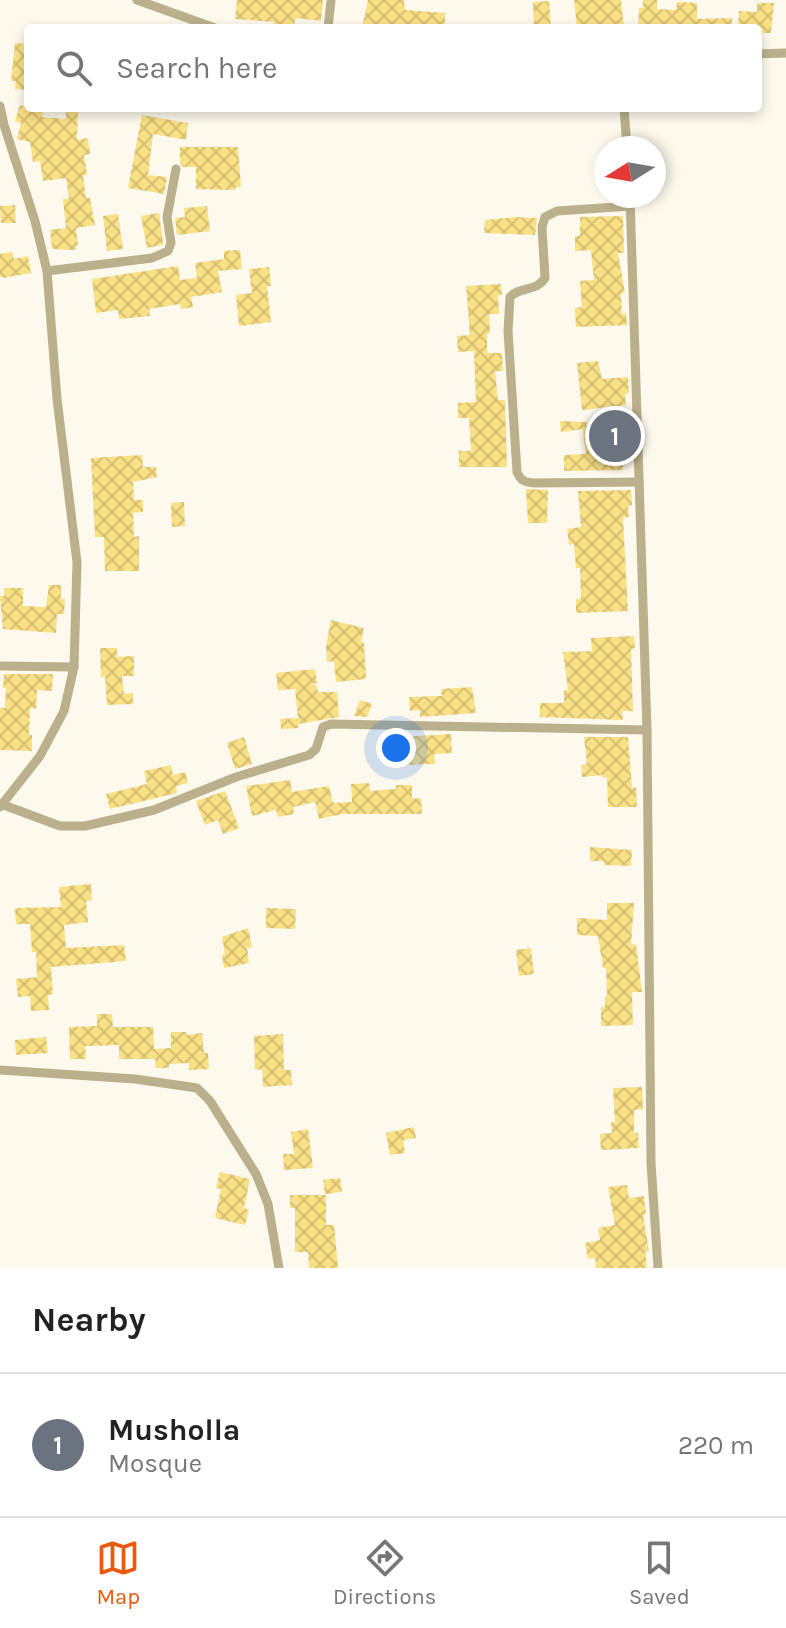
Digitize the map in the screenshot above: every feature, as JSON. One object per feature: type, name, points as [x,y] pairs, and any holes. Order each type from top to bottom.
[{"type":"street","points":[[137,0],[204,24]]},
{"type":"street","points":[[328,24],[331,0]]},
{"type":"street","points":[[762,54],[786,53]]},
{"type":"street","points":[[0,106],[47,271],[57,399],[77,562],[74,667],[64,711],[40,756],[1,806],[69,827],[154,810],[236,777],[309,755],[316,749],[323,727],[331,724],[647,730]]},
{"type":"street","points":[[624,112],[626,136]]},
{"type":"street","points":[[47,271],[152,258],[168,251],[171,243],[167,217],[176,169]]},
{"type":"street","points":[[594,206],[557,211],[545,217],[542,227],[545,278],[537,287],[516,292],[510,297],[508,331],[517,472],[523,482],[534,483],[639,482]]},
{"type":"street","points":[[631,208],[647,730],[651,1163],[658,1268]]},
{"type":"street","points":[[0,666],[74,667]]},
{"type":"street","points":[[0,1070],[135,1079],[197,1088],[210,1101],[256,1174],[268,1204],[279,1268]]},
{"type":"building","points":[[237,0],[323,0],[321,21],[296,18],[294,24],[274,24],[235,19]]},
{"type":"building","points":[[368,0],[404,0],[405,10],[445,13],[445,24],[363,24]]},
{"type":"building","points":[[574,0],[621,0],[624,24],[577,24]]},
{"type":"building","points":[[643,0],[657,0],[657,9],[676,10],[677,2],[697,3],[697,19],[732,18],[732,24],[638,24],[639,8],[643,8]]},
{"type":"building","points":[[549,1],[551,24],[534,24],[533,2]]},
{"type":"building","points":[[757,3],[774,3],[771,33],[762,33],[762,24],[738,24],[739,11],[757,12]]},
{"type":"building","points":[[15,43],[24,44],[24,90],[15,89],[16,81],[11,81]]},
{"type":"building","points":[[20,105],[24,106],[24,112],[43,112],[42,117],[66,119],[66,112],[78,112],[77,140],[88,138],[90,154],[84,155],[87,175],[83,175],[86,198],[90,198],[95,225],[76,228],[76,250],[52,249],[50,230],[66,228],[63,199],[69,199],[66,178],[43,181],[40,161],[33,162],[30,142],[17,139],[21,123],[15,121]]},
{"type":"building","points":[[142,115],[188,123],[186,140],[153,134],[148,175],[167,177],[164,194],[128,188]]},
{"type":"building","points":[[180,147],[238,147],[241,187],[235,190],[196,189],[196,167],[183,167]]},
{"type":"building","points":[[15,205],[16,223],[1,223],[0,206]]},
{"type":"building","points":[[207,206],[210,231],[177,235],[175,218],[185,217],[184,208]]},
{"type":"building","points":[[159,213],[162,245],[147,248],[141,216]]},
{"type":"building","points":[[118,214],[123,249],[107,251],[103,216]]},
{"type":"building","points":[[623,216],[624,253],[618,253],[625,293],[621,294],[622,314],[626,313],[627,325],[576,327],[575,308],[582,307],[580,281],[594,280],[591,250],[575,251],[575,236],[580,236],[580,217]]},
{"type":"building","points":[[537,218],[535,235],[484,233],[485,220]]},
{"type":"building","points":[[240,250],[242,269],[218,271],[222,292],[191,297],[193,307],[181,309],[180,304],[149,309],[150,316],[119,319],[118,310],[96,313],[92,279],[178,266],[180,280],[197,278],[195,263],[224,259],[224,251]]},
{"type":"building","points":[[12,252],[14,259],[28,256],[31,273],[0,276],[0,254]]},
{"type":"building","points":[[269,267],[271,286],[267,286],[271,322],[239,326],[236,295],[252,293],[249,269]]},
{"type":"building","points":[[501,284],[499,314],[489,314],[487,353],[502,353],[503,371],[495,371],[498,400],[505,400],[507,467],[459,467],[459,451],[471,451],[469,418],[458,418],[458,403],[476,402],[474,351],[458,352],[457,336],[470,335],[466,286]]},
{"type":"building","points":[[598,361],[602,379],[628,377],[626,405],[582,410],[577,363]]},
{"type":"building","points":[[560,421],[624,424],[623,470],[564,471],[564,455],[586,454],[583,429],[561,432]]},
{"type":"building","points":[[142,455],[143,467],[156,467],[157,477],[133,482],[134,500],[143,500],[143,512],[133,513],[134,537],[139,536],[139,571],[105,571],[104,537],[95,537],[91,458]]},
{"type":"building","points":[[526,489],[548,490],[547,523],[528,523]]},
{"type":"building","points":[[631,490],[629,517],[623,518],[628,611],[576,613],[576,599],[581,599],[580,568],[576,568],[574,544],[569,545],[567,529],[581,527],[578,491]]},
{"type":"building","points":[[184,502],[185,526],[172,527],[171,503]]},
{"type":"building","points":[[49,585],[61,585],[61,599],[65,599],[64,614],[57,614],[56,633],[3,629],[0,596],[4,596],[4,588],[23,588],[23,606],[46,607]]},
{"type":"building","points":[[331,620],[364,628],[361,642],[364,642],[366,679],[336,682],[334,661],[327,662],[326,647]]},
{"type":"building","points":[[634,636],[635,648],[631,649],[633,711],[622,711],[623,720],[540,717],[540,703],[564,703],[564,690],[568,690],[563,652],[592,651],[591,638]]},
{"type":"building","points":[[100,648],[117,648],[117,657],[134,656],[134,676],[122,676],[124,694],[133,693],[133,704],[107,705],[105,677],[101,677]]},
{"type":"building","points":[[315,669],[317,683],[312,684],[317,686],[318,692],[337,692],[339,717],[298,724],[298,728],[281,729],[280,719],[298,718],[295,689],[278,690],[276,673]]},
{"type":"building","points":[[4,674],[53,674],[52,691],[37,690],[36,709],[30,708],[32,751],[0,750],[0,708],[5,708]]},
{"type":"building","points":[[472,687],[476,713],[420,717],[420,710],[410,711],[409,697],[442,696],[441,689]]},
{"type":"building","points":[[360,700],[372,704],[367,717],[354,716]]},
{"type":"building","points":[[451,734],[452,753],[434,754],[435,764],[403,765],[402,737]]},
{"type":"building","points":[[244,737],[252,764],[235,769],[227,743]]},
{"type":"building","points":[[584,737],[628,737],[632,788],[636,787],[637,807],[608,807],[607,777],[582,777],[581,765],[587,764]]},
{"type":"building","points":[[171,765],[173,775],[185,772],[188,783],[176,786],[177,793],[110,809],[106,794],[147,784],[144,771]]},
{"type":"building","points":[[290,780],[292,792],[329,786],[333,803],[352,802],[351,784],[369,783],[370,791],[412,785],[412,799],[421,798],[422,814],[342,814],[319,819],[315,802],[293,807],[294,814],[278,817],[276,810],[252,816],[246,786]]},
{"type":"building","points":[[225,791],[239,828],[223,834],[218,820],[205,825],[196,801]]},
{"type":"building","points":[[590,847],[632,850],[631,866],[590,861]]},
{"type":"building","points":[[91,884],[92,900],[86,901],[88,922],[64,925],[66,948],[124,945],[126,961],[51,967],[53,994],[48,995],[49,1010],[31,1011],[30,996],[18,997],[16,979],[37,977],[36,952],[32,952],[30,924],[16,924],[15,908],[61,907],[59,887]]},
{"type":"building","points":[[607,903],[634,903],[631,945],[636,944],[642,992],[632,992],[633,1025],[601,1026],[601,1007],[605,1007],[607,996],[606,968],[603,968],[598,936],[577,935],[577,918],[607,920]]},
{"type":"building","points":[[266,908],[296,909],[295,929],[266,928]]},
{"type":"building","points":[[248,928],[252,947],[247,948],[249,963],[224,968],[222,937]]},
{"type":"building","points":[[531,948],[534,974],[519,976],[516,950]]},
{"type":"building","points":[[97,1014],[112,1014],[113,1027],[153,1027],[154,1049],[171,1048],[171,1032],[186,1032],[186,1035],[202,1033],[209,1069],[189,1070],[189,1063],[156,1068],[155,1059],[119,1059],[119,1045],[85,1046],[86,1059],[70,1059],[69,1027],[97,1026]]},
{"type":"building","points":[[283,1034],[284,1070],[291,1070],[292,1085],[263,1087],[262,1069],[255,1070],[254,1036]]},
{"type":"building","points":[[46,1037],[48,1053],[16,1055],[15,1040]]},
{"type":"building","points":[[642,1087],[643,1109],[634,1110],[634,1133],[638,1133],[639,1148],[601,1150],[600,1134],[612,1133],[611,1122],[615,1122],[613,1088]]},
{"type":"building","points":[[414,1127],[416,1138],[403,1140],[405,1153],[390,1155],[386,1133]]},
{"type":"building","points":[[308,1129],[313,1168],[284,1170],[283,1154],[294,1154],[291,1132]]},
{"type":"building","points":[[220,1172],[250,1179],[244,1208],[249,1210],[245,1225],[215,1218],[221,1189],[216,1188]]},
{"type":"building","points":[[340,1178],[342,1192],[325,1194],[323,1180]]},
{"type":"building","points":[[627,1185],[629,1198],[644,1196],[646,1214],[643,1215],[649,1251],[645,1252],[646,1268],[596,1268],[595,1258],[588,1259],[585,1243],[600,1240],[598,1228],[615,1225],[608,1187]]},
{"type":"building","points":[[290,1195],[326,1195],[326,1225],[334,1225],[338,1268],[309,1268],[308,1252],[295,1252],[295,1208],[290,1208]]},
{"type":"place","name":"Musholla","points":[[615,436]]}]
